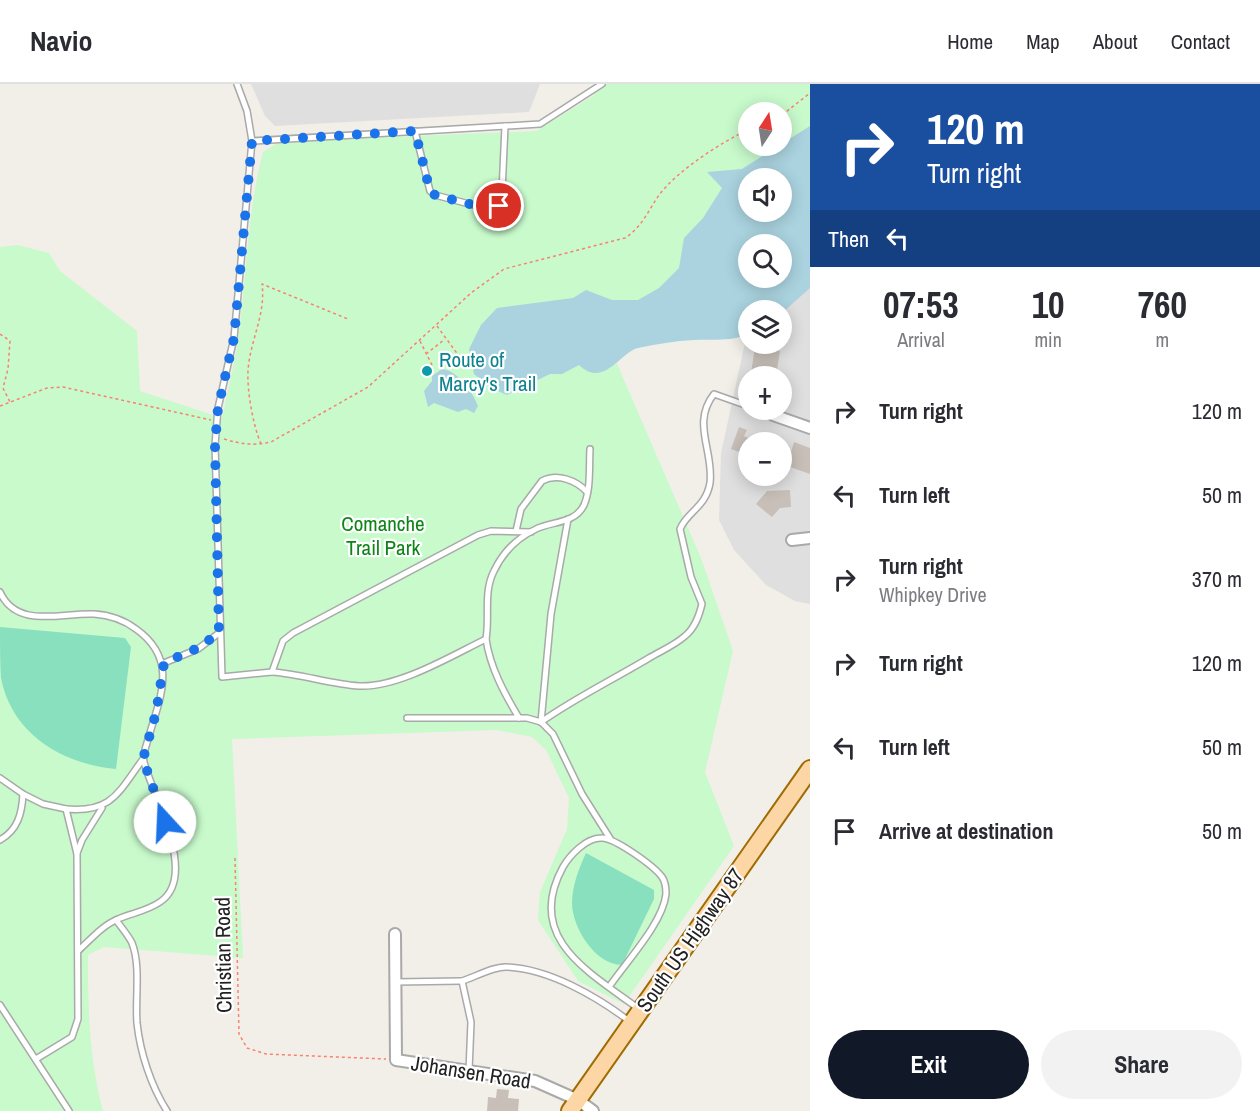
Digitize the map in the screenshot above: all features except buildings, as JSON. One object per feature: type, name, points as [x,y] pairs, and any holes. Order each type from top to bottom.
[{"type":"main road","name":"South US Highway 87","points":[[574,1105],[810,769]]},
{"type":"street","points":[[785,420],[810,428]]},
{"type":"street","points":[[792,540],[810,538]]},
{"type":"street","points":[[394,934],[396,1059]]},
{"type":"street","name":"Johansen Road","points":[[396,1059],[535,1081],[574,1105],[593,1111]]},
{"type":"lane","points":[[237,84],[246,111],[252,141],[234,338],[216,436],[219,633],[222,644],[222,677],[272,672],[360,686],[376,684],[424,668],[486,639]]},
{"type":"lane","points":[[252,141],[540,124],[602,84]]},
{"type":"lane","points":[[415,131],[430,191],[435,195],[492,210],[499,206],[502,192],[505,126]]},
{"type":"lane","points":[[542,722],[565,705],[627,673],[686,636],[694,625],[702,604],[682,545],[680,529],[683,523],[696,512],[710,485],[702,420],[707,403],[714,394],[738,402]]},
{"type":"lane","points":[[519,718],[488,655],[486,639],[488,587],[504,552],[531,532],[568,519],[583,506],[587,492],[590,449]]},
{"type":"lane","points":[[516,531],[521,509],[542,481],[556,478],[575,481],[587,492]]},
{"type":"lane","points":[[542,722],[551,614],[568,519]]},
{"type":"lane","points":[[272,672],[283,641],[293,633],[478,535],[491,531],[531,532]]},
{"type":"lane","points":[[0,592],[15,611],[46,618],[94,614],[117,618],[138,630],[154,647],[164,663],[156,713],[143,759],[120,791],[102,808],[82,840],[77,854]]},
{"type":"lane","points":[[164,663],[198,648],[219,633]]},
{"type":"lane","points":[[407,718],[519,718],[542,722],[553,734],[582,794],[611,840]]},
{"type":"lane","points":[[79,950],[116,920],[144,911],[162,901],[177,875],[171,839],[143,759]]},
{"type":"lane","points":[[0,778],[22,794],[43,804],[86,811],[102,808]]},
{"type":"lane","points":[[0,840],[10,835],[22,813],[22,794]]},
{"type":"lane","points":[[36,1059],[72,1037],[78,1019],[77,854],[66,809]]},
{"type":"lane","points":[[609,987],[663,909],[666,887],[662,877],[651,866],[604,837],[594,839],[566,861],[551,897],[550,915],[554,932],[563,946],[609,987],[636,1017]]},
{"type":"lane","points":[[116,920],[131,942],[135,956],[136,1013],[141,1046],[160,1101],[166,1111]]},
{"type":"lane","points":[[395,982],[462,981],[505,967],[535,972],[597,997],[636,1017]]},
{"type":"lane","points":[[462,981],[471,1022],[469,1072]]},
{"type":"lane","points":[[0,1005],[69,1111]]},
{"type":"path","points":[[792,107],[810,93]]},
{"type":"path","points":[[216,436],[242,444],[271,442],[368,387],[471,293],[495,276],[517,264],[625,238],[637,230],[668,186],[704,156],[738,136]]},
{"type":"path","points":[[261,444],[251,411],[248,372],[264,305],[262,284],[348,319]]},
{"type":"path","points":[[436,325],[467,367]]},
{"type":"path","points":[[0,334],[10,340],[8,369],[3,388],[10,403]]},
{"type":"path","points":[[426,354],[446,338]]},
{"type":"path","points":[[420,340],[433,367]]},
{"type":"path","points":[[0,406],[47,388],[63,387],[217,422]]},
{"type":"path","name":"Christian Road","points":[[235,858],[239,1034],[247,1048],[266,1054],[396,1059]]},
{"type":"shaded area","points":[[251,84],[540,84],[529,112],[275,126],[265,116]]},
{"type":"shaded area","points":[[810,280],[810,604],[795,601],[766,585],[734,550],[719,520],[721,453],[738,375],[738,420],[792,420],[792,366],[740,366],[743,354],[792,354],[791,300]]},
{"type":"green space","name":"Comanche Trail Park","points":[[597,84],[810,84],[810,144],[792,154],[792,102],[738,102],[738,156],[788,156],[766,168],[738,168],[738,194],[678,292],[608,343],[701,558],[733,651],[705,772],[734,846],[624,1004],[578,981],[538,920],[540,892],[567,829],[569,798],[546,750],[532,737],[496,730],[232,739],[243,958],[104,947],[88,955],[92,1053],[103,1111],[0,1111],[0,247],[18,245],[49,253],[60,271],[137,331],[140,391],[222,418],[237,346],[253,200],[263,152],[276,144],[341,139],[536,131],[593,96]]},
{"type":"green space","points":[[0,627],[125,638],[131,647],[116,769],[77,761],[59,753],[28,731],[16,716],[1,678]]},
{"type":"green space","points":[[586,853],[654,890],[654,899],[622,965],[603,959],[594,952],[576,923],[572,903],[573,890]]},
{"type":"water","points":[[810,126],[810,288],[792,304],[792,300],[738,300],[738,337],[680,341],[638,348],[604,371],[596,373],[579,365],[562,374],[550,374],[507,395],[491,388],[474,374],[469,349],[481,325],[497,308],[573,298],[586,290],[612,300],[638,300],[659,288],[679,268],[684,238],[703,218],[722,188],[707,172],[738,169],[738,222],[792,222],[792,168],[744,168],[763,156],[792,156],[792,137]]},
{"type":"water","points":[[442,369],[459,377],[468,388],[478,406],[474,413],[466,409],[458,412],[434,403],[428,407],[424,391],[432,381],[432,376]]},
{"type":"place","name":"Route of Marcy's Trail","points":[[427,371]]},
{"type":"route","points":[[165,822],[143,759],[162,687],[164,663],[198,648],[219,633],[215,445],[218,408],[234,338],[252,141],[415,131],[430,191],[435,195],[492,210],[499,206]]}]
